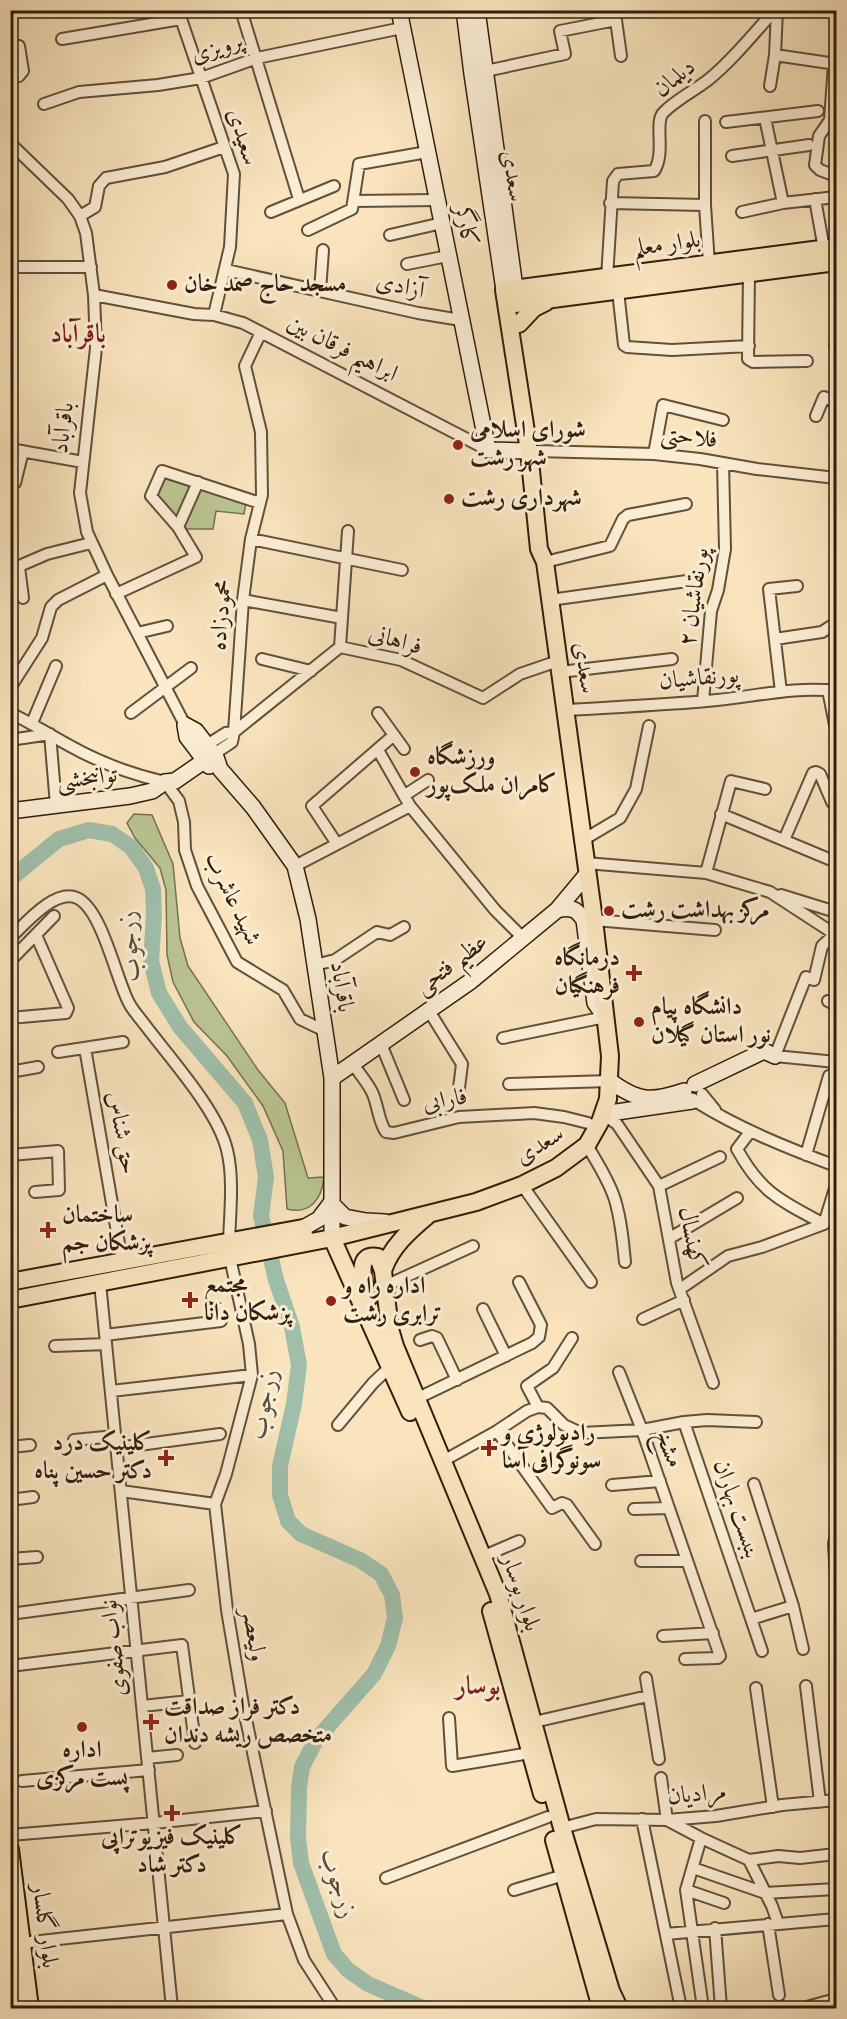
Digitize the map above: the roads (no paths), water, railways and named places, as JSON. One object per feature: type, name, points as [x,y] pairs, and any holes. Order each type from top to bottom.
[{"type":"main road","name":"کارگر","points":[[399,10],[488,450]]},
{"type":"main road","name":"سعدی","points":[[464,10],[479,73],[532,451]]},
{"type":"main road","name":"سعدی","points":[[477,10],[479,73]]},
{"type":"main road","name":"بلوار معلم","points":[[511,297],[607,278],[830,248]]},
{"type":"main road","name":"بلوار معلم","points":[[511,297],[549,300],[837,261]]},
{"type":"main road","name":"سعدی","points":[[10,1300],[100,1283],[235,1249],[304,1236],[332,1238],[476,1202],[522,1185],[556,1168],[587,1145],[603,1114],[610,1081],[605,1017],[545,562],[539,549],[519,324],[511,297]]},
{"type":"main road","points":[[519,324],[534,308],[549,300]]},
{"type":"main road","name":"ابراهیم فرقان بین","points":[[488,450],[532,451]]},
{"type":"main road","name":"باقرآباد","points":[[185,725],[196,731],[206,753],[208,765],[220,769],[253,807],[295,866],[308,919],[332,1078],[332,1238]]},
{"type":"main road","name":"توانبخشی","points":[[10,811],[130,796],[152,790],[165,782],[170,773],[206,753]]},
{"type":"main road","name":"عظیم فتحی","points":[[332,1078],[471,981],[557,909],[586,868]]},
{"type":"main road","points":[[557,909],[575,909],[584,920],[595,1004],[605,1017]]},
{"type":"main road","points":[[603,1114],[667,1096],[695,1094],[775,1056]]},
{"type":"main road","points":[[610,1081],[645,1103]]},
{"type":"main road","name":"سعدی","points":[[304,1236],[320,1220],[331,1203]]},
{"type":"main road","points":[[331,1203],[345,1217],[366,1221],[393,1222]]},
{"type":"main road","points":[[384,1279],[386,1263],[404,1236],[430,1213]]},
{"type":"main road","name":"بلوار بوسار","points":[[332,1238],[482,1582],[601,2008]]},
{"type":"main road","name":"سعدی","points":[[10,1282],[122,1261],[235,1249]]},
{"type":"main road","points":[[376,1335],[362,1267],[365,1259],[371,1256],[378,1257],[384,1279]]},
{"type":"main road","name":"بلوار بوسار","points":[[384,1279],[390,1329],[416,1399],[484,1556],[498,1594],[562,1828],[611,1991],[619,2008]]},
{"type":"main road","name":"بلوار گلسار","points":[[10,1849],[30,2008]]},
{"type":"main road","name":"بلوار گلسار","points":[[10,1971],[15,2008]]},
{"type":"street","points":[[241,10],[299,199]]},
{"type":"street","points":[[771,86],[775,55],[776,10]]},
{"type":"street","name":"دیلمان","points":[[610,203],[613,181],[618,174],[654,171],[661,143],[660,122],[663,113],[708,80],[776,10]]},
{"type":"street","points":[[63,39],[179,15]]},
{"type":"street","name":"سعیدی","points":[[179,15],[234,174],[230,247],[214,315]]},
{"type":"street","points":[[479,73],[565,54],[560,31],[616,20],[621,56]]},
{"type":"street","name":"پرویزی","points":[[44,104],[79,92],[158,85],[201,78],[257,58],[402,28]]},
{"type":"street","points":[[10,78],[20,76],[23,71],[19,46]]},
{"type":"street","points":[[775,55],[835,64],[830,120],[819,136],[815,165],[820,170],[837,176]]},
{"type":"street","points":[[726,122],[818,111]]},
{"type":"street","points":[[765,118],[783,202]]},
{"type":"street","points":[[705,121],[705,205],[709,264]]},
{"type":"street","name":"باقرآباد","points":[[10,143],[68,199],[80,216],[86,233],[94,295],[96,348],[80,494],[87,532],[116,594],[185,725]]},
{"type":"street","points":[[732,156],[809,145]]},
{"type":"street","points":[[80,216],[95,207],[99,186],[106,178],[165,167],[224,147]]},
{"type":"street","points":[[308,230],[349,211],[354,201],[359,164],[427,152]]},
{"type":"street","points":[[271,212],[334,186]]},
{"type":"street","points":[[742,212],[783,202],[837,197]]},
{"type":"street","points":[[815,199],[830,248]]},
{"type":"street","points":[[354,201],[437,200]]},
{"type":"street","points":[[607,278],[610,203],[705,205]]},
{"type":"street","points":[[390,235],[442,223]]},
{"type":"street","points":[[320,291],[323,250]]},
{"type":"street","points":[[407,264],[448,256]]},
{"type":"street","points":[[10,267],[91,267]]},
{"type":"street","name":"آزادی","points":[[226,270],[418,313],[461,320]]},
{"type":"street","points":[[749,273],[748,359],[750,361],[807,361]]},
{"type":"street","points":[[618,291],[624,345],[627,347],[672,350],[749,346]]},
{"type":"street","name":"ابراهیم فرقان بین","points":[[94,295],[194,314],[214,315],[243,323],[488,450]]},
{"type":"street","name":"محمودزاده","points":[[234,732],[243,600],[251,539],[262,495],[261,432],[245,366],[261,332]]},
{"type":"street","points":[[816,416],[824,397],[837,402]]},
{"type":"street","points":[[654,454],[663,405],[723,420]]},
{"type":"street","points":[[10,449],[83,462]]},
{"type":"street","points":[[15,483],[23,451]]},
{"type":"street","name":"فلاحتی","points":[[532,451],[654,454],[837,478]]},
{"type":"street","name":"پورنقاشیان ۲","points":[[703,701],[711,611],[718,590],[725,549],[723,463]]},
{"type":"street","points":[[116,594],[196,557],[178,527],[151,496],[162,471],[260,503]]},
{"type":"street","points":[[178,527],[198,482]]},
{"type":"street","points":[[545,562],[610,546],[623,519],[628,515],[686,504]]},
{"type":"street","points":[[340,647],[348,531]]},
{"type":"street","points":[[251,539],[402,570]]},
{"type":"street","points":[[23,598],[15,568],[47,555],[91,543]]},
{"type":"street","points":[[10,688],[42,638],[51,607],[58,600],[107,575]]},
{"type":"street","points":[[550,600],[694,580]]},
{"type":"street","points":[[781,692],[769,589],[797,586]]},
{"type":"street","points":[[243,600],[342,618]]},
{"type":"street","points":[[775,639],[822,632],[837,623]]},
{"type":"street","points":[[137,633],[167,626]]},
{"type":"street","name":"فراهانی","points":[[206,753],[226,733],[234,732],[340,647],[401,660],[483,698],[520,674],[559,667]]},
{"type":"street","points":[[262,659],[310,671]]},
{"type":"street","points":[[559,667],[672,659]]},
{"type":"street","points":[[32,723],[56,666]]},
{"type":"street","points":[[131,713],[164,686],[191,668]]},
{"type":"street","name":"پورنقاشیان","points":[[565,710],[703,701],[802,689],[832,691]]},
{"type":"street","points":[[832,691],[835,724]]},
{"type":"street","points":[[10,712],[74,748],[143,777],[165,782]]},
{"type":"street","points":[[378,713],[405,749]]},
{"type":"street","points":[[583,840],[620,818],[636,789],[649,726]]},
{"type":"street","points":[[10,740],[50,734]]},
{"type":"street","points":[[50,734],[56,805]]},
{"type":"street","points":[[337,844],[312,806],[394,735]]},
{"type":"street","points":[[378,750],[408,800],[495,910],[523,938]]},
{"type":"street","points":[[784,840],[813,773],[820,774],[832,802],[837,807]]},
{"type":"street","points":[[295,866],[337,844],[408,800],[428,780]]},
{"type":"street","points":[[706,873],[731,781],[765,789]]},
{"type":"street","name":"شهید عاشرب","points":[[165,782],[179,801],[184,822],[185,850],[197,886],[237,962],[283,990],[300,1019],[325,1031]]},
{"type":"street","points":[[721,814],[837,862]]},
{"type":"street","points":[[586,868],[706,873],[837,912]]},
{"type":"street","points":[[770,892],[836,934],[822,946],[814,980],[806,977],[775,1056],[837,1062]]},
{"type":"street","name":"ولیعصر","points":[[10,938],[55,899],[76,897],[86,904],[97,921],[129,1004],[193,1087],[216,1124],[227,1150],[235,1249],[252,1375],[226,1474],[215,1504],[243,1705],[287,1914],[304,1960],[335,2008]]},
{"type":"street","points":[[10,961],[54,916]]},
{"type":"street","points":[[594,920],[715,930]]},
{"type":"street","points":[[315,965],[335,960],[376,932],[390,935],[404,927]]},
{"type":"street","points":[[10,1018],[68,1011],[36,935]]},
{"type":"street","points":[[429,1011],[462,1064],[459,1088]]},
{"type":"street","points":[[503,1038],[605,1017]]},
{"type":"street","points":[[58,1052],[123,1041]]},
{"type":"street","points":[[381,1044],[404,1100]]},
{"type":"street","name":"حق شناس","points":[[85,1048],[122,1261]]},
{"type":"street","name":"فارابی","points":[[353,1064],[371,1090],[386,1132],[394,1133],[459,1117],[534,1113],[588,1123]]},
{"type":"street","points":[[10,1072],[38,1067]]},
{"type":"street","points":[[806,1155],[829,1076]]},
{"type":"street","points":[[509,1084],[610,1081]]},
{"type":"street","points":[[695,1094],[723,1119],[837,1166]]},
{"type":"street","name":"کهنسال","points":[[603,1114],[617,1124],[659,1186],[682,1294],[713,1383]]},
{"type":"street","points":[[750,1132],[737,1149],[759,1184],[781,1202],[824,1224]]},
{"type":"street","points":[[587,1145],[607,1179],[615,1199],[625,1262]]},
{"type":"street","points":[[10,1155],[58,1151],[59,1190],[35,1192]]},
{"type":"street","points":[[659,1186],[720,1157]]},
{"type":"street","points":[[522,1185],[591,1282]]},
{"type":"street","points":[[643,1319],[682,1294],[728,1256],[794,1236],[824,1224],[837,1185]]},
{"type":"street","points":[[670,1238],[737,1198]]},
{"type":"street","points":[[384,1279],[473,1246]]},
{"type":"street","points":[[416,1399],[532,1343],[541,1332],[542,1325],[519,1282]]},
{"type":"street","name":"نواب صفوی","points":[[100,1283],[172,2008]]},
{"type":"street","points":[[483,1309],[506,1356]]},
{"type":"street","points":[[55,1346],[221,1320]]},
{"type":"street","points":[[420,1340],[432,1336],[437,1338],[457,1380]]},
{"type":"street","points":[[443,1461],[497,1431],[527,1411],[538,1407],[527,1386],[553,1368],[572,1338]]},
{"type":"street","points":[[338,1425],[373,1383],[390,1367]]},
{"type":"street","points":[[619,1372],[642,1430],[707,1420],[756,1422]]},
{"type":"street","points":[[111,1391],[252,1375]]},
{"type":"street","name":"مشخ","points":[[538,1407],[547,1408],[564,1425],[581,1433],[642,1430],[720,1656],[718,1658],[685,1659]]},
{"type":"street","name":"بنبست بهاران","points":[[684,1422],[762,1651]]},
{"type":"street","points":[[497,1431],[552,1508],[562,1503],[567,1505],[595,1544]]},
{"type":"street","points":[[117,1448],[220,1434]]},
{"type":"street","points":[[74,1440],[115,1436]]},
{"type":"street","points":[[10,1447],[30,1445]]},
{"type":"street","points":[[612,1485],[660,1481]]},
{"type":"street","name":"بنبست بهاران","points":[[754,1484],[793,1606],[803,1649]]},
{"type":"street","points":[[121,1491],[215,1504]]},
{"type":"street","points":[[10,1500],[33,1497]]},
{"type":"street","points":[[634,1509],[669,1508]]},
{"type":"street","points":[[837,1533],[834,1544],[837,1577]]},
{"type":"street","points":[[484,1556],[519,1541]]},
{"type":"street","points":[[10,1559],[37,1557]]},
{"type":"street","points":[[641,1561],[686,1561]]},
{"type":"street","points":[[10,1614],[189,1590]]},
{"type":"street","points":[[751,1619],[793,1606]]},
{"type":"street","points":[[663,1636],[713,1632]]},
{"type":"street","points":[[10,1666],[182,1645],[195,1743]]},
{"type":"street","points":[[646,1678],[658,1759]]},
{"type":"street","points":[[806,1686],[820,1802]]},
{"type":"street","points":[[756,1688],[773,1807]]},
{"type":"street","points":[[534,1722],[648,1696]]},
{"type":"street","points":[[142,1706],[189,1701]]},
{"type":"street","points":[[449,1718],[452,1766],[530,1753]]},
{"type":"street","points":[[147,1758],[177,1755]]},
{"type":"street","points":[[22,1781],[148,1770]]},
{"type":"street","points":[[661,1778],[667,1820],[748,1860],[778,1856],[800,1858],[837,1854]]},
{"type":"street","name":"مرادیان","points":[[562,1828],[596,1819],[667,1820],[837,1800]]},
{"type":"street","points":[[10,1835],[266,1811]]},
{"type":"street","points":[[386,1878],[548,1817]]},
{"type":"street","points":[[642,1820],[681,2008]]},
{"type":"street","points":[[701,1838],[686,1890],[703,2008]]},
{"type":"street","points":[[748,1860],[772,1906],[779,1995]]},
{"type":"street","points":[[693,1868],[765,1893],[837,1889]]},
{"type":"street","points":[[514,1890],[564,1875]]},
{"type":"street","points":[[686,1890],[724,1903]]},
{"type":"street","points":[[22,1943],[287,1914]]},
{"type":"street","points":[[666,1934],[837,1918]]},
{"type":"street","points":[[715,1928],[721,2008],[715,2008]]},
{"type":"street","points":[[802,2008],[837,1999]]},
{"type":"waterway","name":"زرجوب","points":[[10,879],[59,839],[89,830],[112,834],[131,847],[146,868],[153,889],[151,961],[159,993],[180,1027],[245,1103],[260,1140],[266,1177],[261,1216],[276,1280],[292,1327],[299,1365],[294,1404],[280,1466],[280,1495],[288,1521],[301,1534],[360,1560],[381,1574],[392,1595],[395,1618],[388,1646],[374,1674],[316,1740],[302,1767],[299,1788],[298,1838],[301,1863],[334,1954],[348,1970],[368,1984],[423,2008]]},
{"type":"place","name":"مسجد حاج صمد خان","points":[[172,285]]},
{"type":"place","name":"شورای اسلامی شهر رشت","points":[[458,445]]},
{"type":"place","name":"شهرداری رشت","points":[[449,499]]},
{"type":"place","name":"ورزشگاه کامران ملک‌پور","points":[[415,772]]},
{"type":"place","name":"مرکز بهداشت رشت","points":[[609,911]]},
{"type":"place","name":"درمانگاه فرهنگیان","points":[[634,973]]},
{"type":"place","name":"دانشگاه پیام نور استان گیلان","points":[[639,1022]]},
{"type":"place","name":"ساختمان پزشکان جم","points":[[48,1230]]},
{"type":"place","name":"مجتمع پزشکان دانا","points":[[190,1300]]},
{"type":"place","name":"اداره راه و ترابری رشت","points":[[331,1301]]},
{"type":"place","name":"رادیولوژی و سونوگرافی آسا","points":[[489,1448]]},
{"type":"place","name":"کلینیک درد دکتر حسین پناه","points":[[166,1458]]},
{"type":"place","name":"دکتر فراز صداقت متخصص ریشه دندان","points":[[151,1722]]},
{"type":"place","name":"اداره پست مرکزی","points":[[82,1727]]},
{"type":"place","name":"کلینیک فیزیوتراپی دکتر شاد","points":[[172,1813]]},
{"type":"district","name":"باقرآباد","points":[[78,335]]},
{"type":"district","name":"بوسار","points":[[478,1687]]}]
